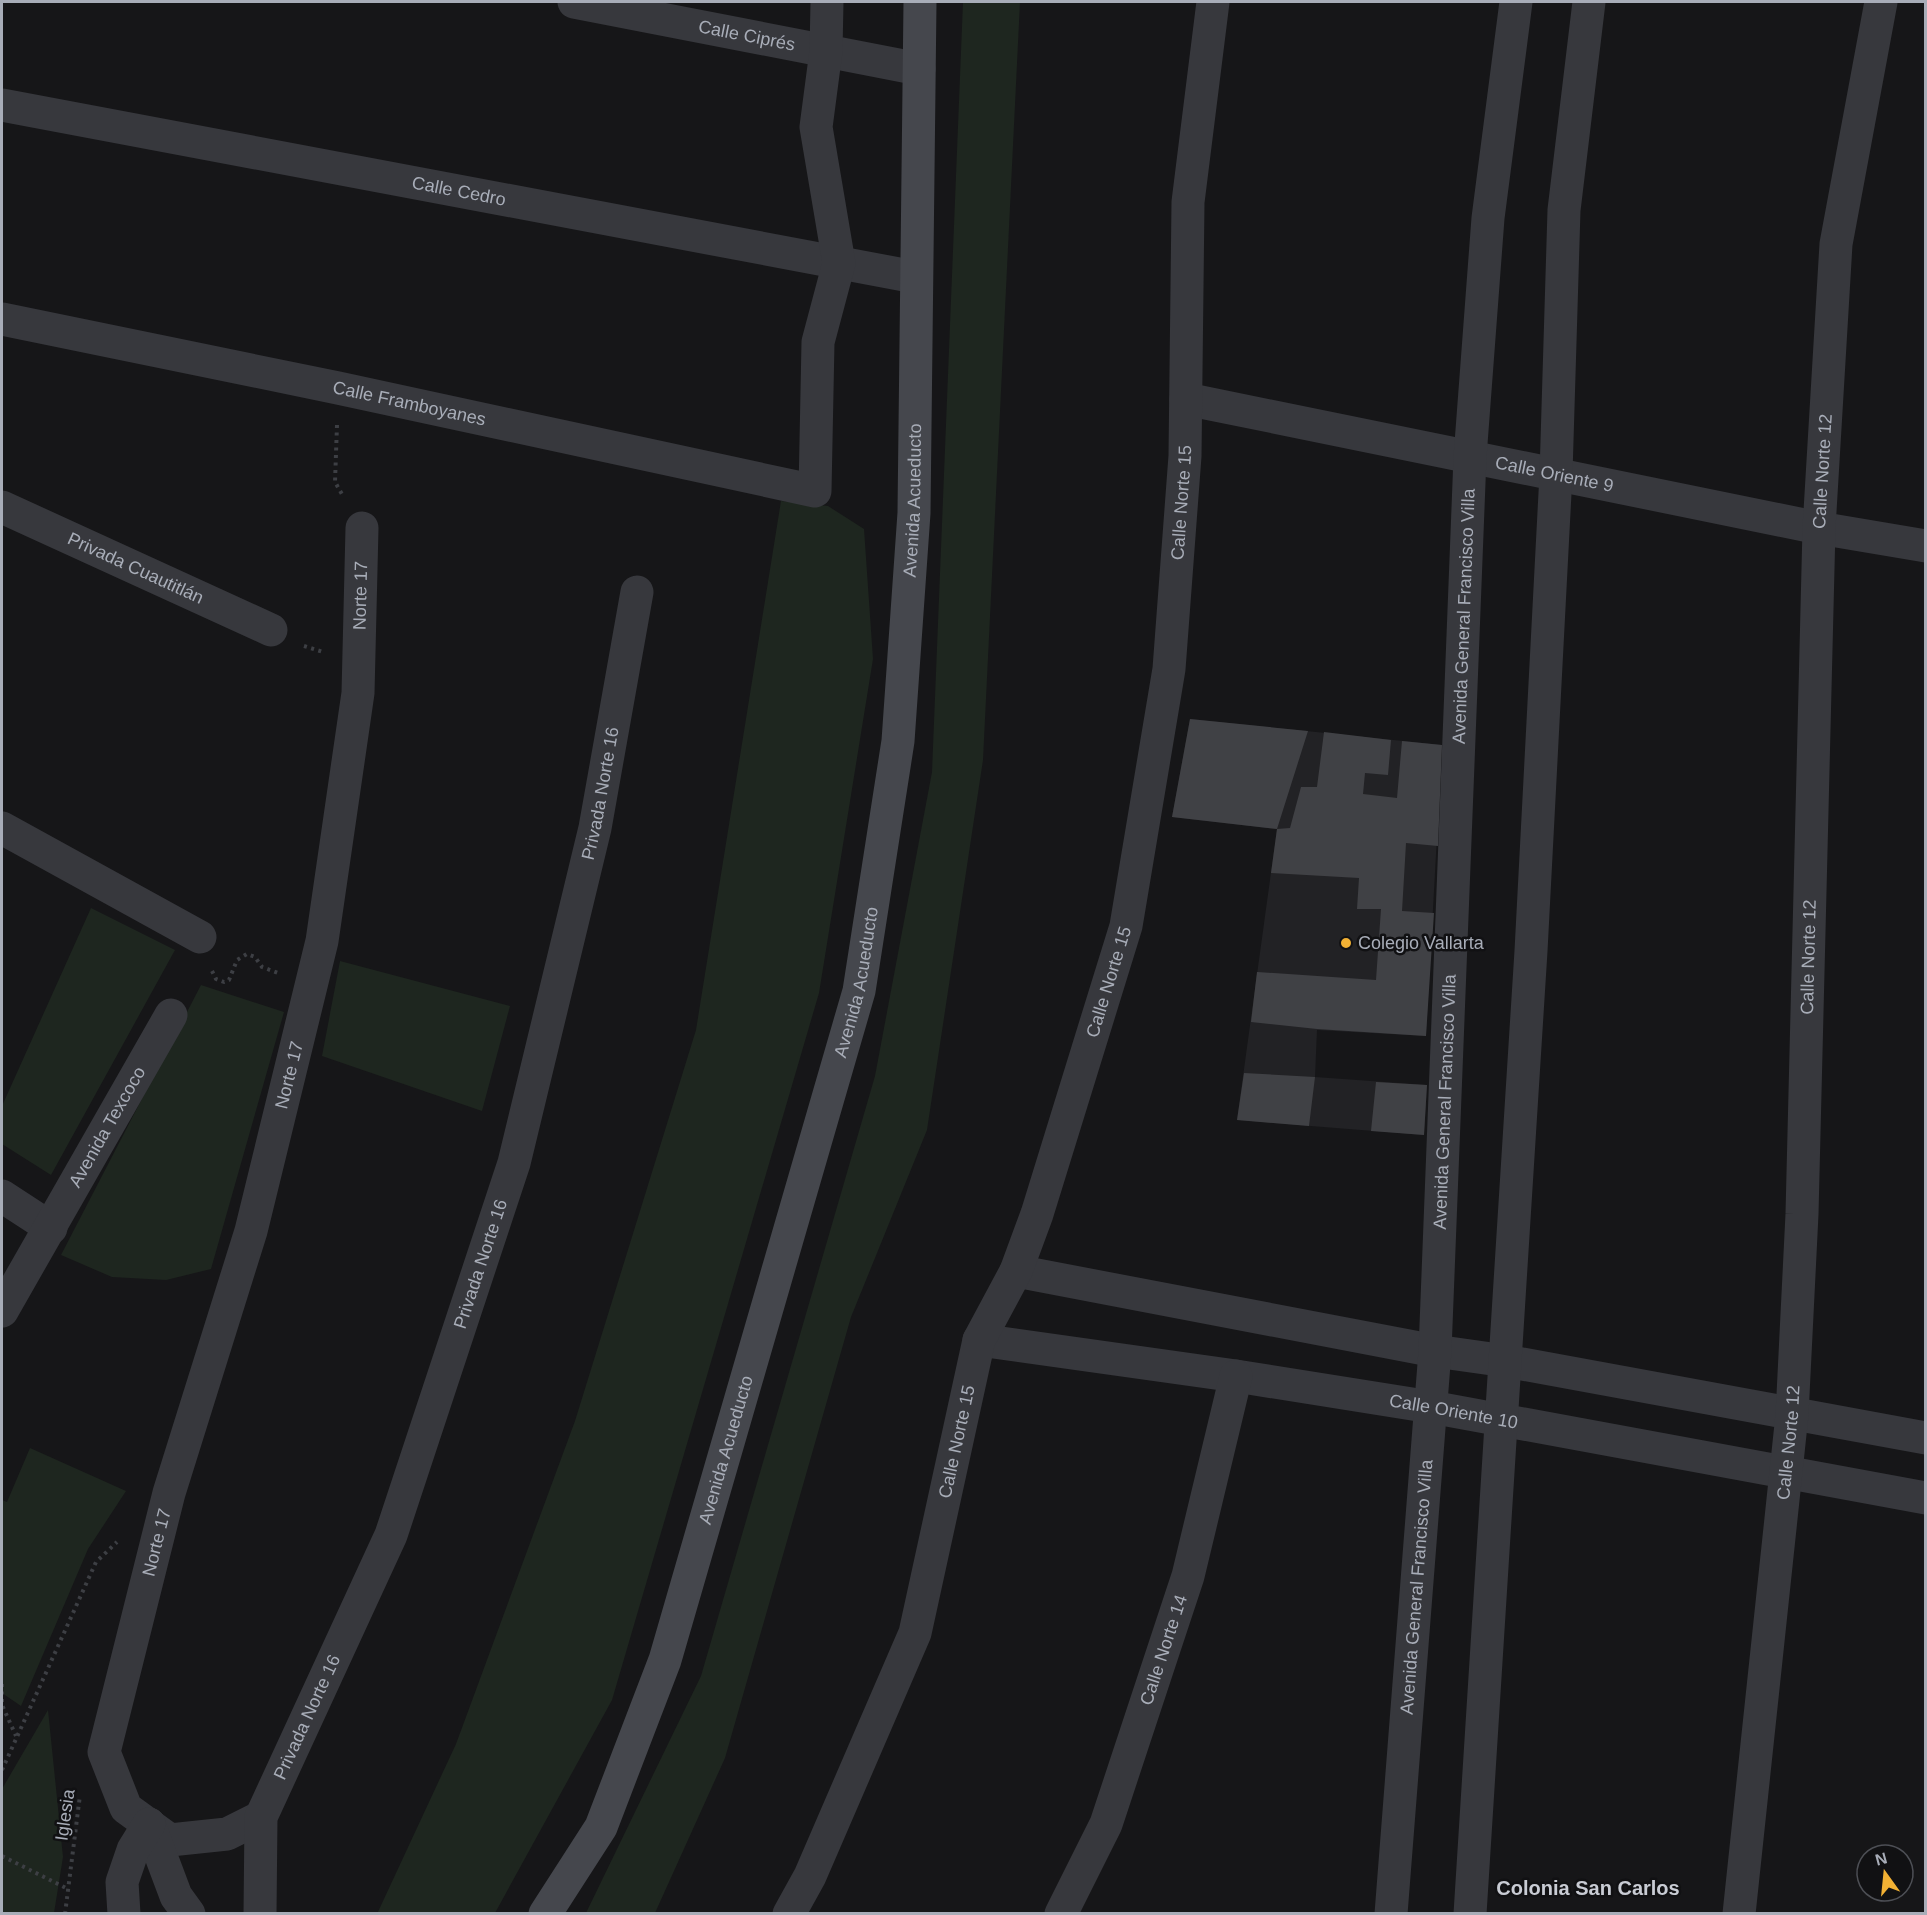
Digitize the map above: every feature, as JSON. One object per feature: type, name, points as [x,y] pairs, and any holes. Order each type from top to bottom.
[{"type":"street","name":"Calle Ciprés","points":[[574,2],[919,69]]},
{"type":"street","points":[[827,2],[826,51],[816,127],[839,263]]},
{"type":"street","name":"Avenida Acueducto","points":[[545,1914],[601,1827],[665,1660],[859,990],[899,730],[914,513],[920,2]]},
{"type":"street","name":"Calle Norte 15","points":[[789,1914],[810,1876],[915,1633],[979,1340],[1016,1271],[1037,1214],[1126,926],[1169,669],[1185,456],[1188,202],[1213,2]]},
{"type":"street","name":"Avenida General Francisco Villa","points":[[1391,1914],[1435,1352],[1470,457],[1488,218],[1516,2]]},
{"type":"street","points":[[1470,1914],[1531,951],[1556,474],[1564,210],[1589,2]]},
{"type":"street","name":"Calle Norte 12","points":[[1739,1914],[1792,1415],[1802,1214],[1819,528],[1836,244],[1881,2]]},
{"type":"street","name":"Calle Cedro","points":[[2,105],[915,277]]},
{"type":"street","name":"Calle Framboyanes","points":[[2,319],[338,388],[815,491],[818,342],[839,263]]},
{"type":"street","name":"Calle Oriente 9","points":[[1186,399],[1819,528],[1926,546]]},
{"type":"street","name":"Privada Cuautitlán","points":[[2,507],[271,630]]},
{"type":"street","name":"Norte 17","points":[[104,1752],[169,1493],[251,1231],[322,940],[358,693],[362,528]]},
{"type":"street","name":"Privada Norte 16","points":[[260,1914],[261,1817],[391,1535],[514,1163],[595,828],[637,592]]},
{"type":"street","points":[[2,828],[200,937]]},
{"type":"street","name":"Avenida Texcoco","points":[[2,1311],[171,1015]]},
{"type":"street","points":[[2,1196],[51,1228]]},
{"type":"street","points":[[1016,1271],[1435,1352],[1506,1361],[1926,1438]]},
{"type":"street","name":"Calle Oriente 10","points":[[979,1340],[1236,1376],[1431,1407],[1926,1498]]},
{"type":"street","name":"Calle Norte 14","points":[[1061,1914],[1106,1824],[1188,1576],[1236,1376]]},
{"type":"street","points":[[104,1752],[126,1808],[170,1840],[226,1834],[261,1817]]},
{"type":"street","points":[[124,1914],[122,1882],[133,1850],[149,1824]]},
{"type":"street","points":[[149,1824],[176,1896],[189,1914]]},
{"type":"street","points":[[226,1834],[261,1849]]},
{"type":"path","points":[[338,388],[335,482],[362,528]]},
{"type":"path","points":[[271,630],[301,645],[322,652],[359,651]]},
{"type":"path","points":[[200,937],[206,947],[216,979],[224,982],[229,980],[237,960],[246,954],[255,957],[262,967],[311,987]]},
{"type":"path","points":[[2,1770],[96,1562],[121,1539]]},
{"type":"path","points":[[2,1684],[2,1705],[17,1737]]},
{"type":"path","name":"Iglesia","points":[[65,1914],[81,1786],[104,1752]]},
{"type":"path","points":[[2,1856],[68,1889]]},
{"type":"shaded area","points":[[963,2],[1020,2],[983,760],[927,1130],[851,1317],[725,1758],[655,1913],[586,1913],[701,1676],[875,1076],[932,772]]},
{"type":"shaded area","points":[[781,501],[828,506],[864,529],[873,659],[819,993],[612,1700],[495,1913],[377,1914],[456,1744],[575,1421],[696,1030]]},
{"type":"shaded area","name":"Colegio Vallarta","points":[[1190,719],[1442,745],[1426,1036],[1317,1030],[1315,1077],[1427,1085],[1424,1135],[1237,1120],[1277,829],[1172,817]]},
{"type":"shaded area","points":[[91,908],[175,950],[51,1175],[2,1144],[2,1106]]},
{"type":"shaded area","points":[[340,961],[510,1006],[482,1111],[322,1056]]},
{"type":"shaded area","points":[[201,985],[284,1012],[211,1269],[166,1280],[112,1277],[61,1255]]},
{"type":"shaded area","points":[[30,1448],[126,1491],[88,1549],[21,1706],[2,1693],[2,1500],[7,1502]]},
{"type":"shaded area","points":[[48,1710],[63,1857],[54,1913],[2,1913],[2,1789]]},
{"type":"building","points":[[1190,719],[1308,731],[1277,829],[1172,817]]},
{"type":"building","points":[[1324,732],[1391,740],[1388,775],[1365,773],[1363,794],[1397,798],[1402,741],[1442,745],[1438,846],[1406,843],[1402,911],[1434,913],[1426,1036],[1251,1022],[1257,972],[1376,980],[1381,909],[1357,909],[1359,878],[1271,873],[1277,829],[1290,828],[1301,787],[1317,787]]},
{"type":"building","points":[[1244,1073],[1315,1077],[1309,1126],[1237,1120]]},
{"type":"building","points":[[1376,1082],[1427,1085],[1424,1135],[1371,1131]]},
{"type":"place","name":"Colegio Vallarta","points":[[1346,943]]},
{"type":"district","name":"Colonia San Carlos","points":[[1588,1888]]}]
